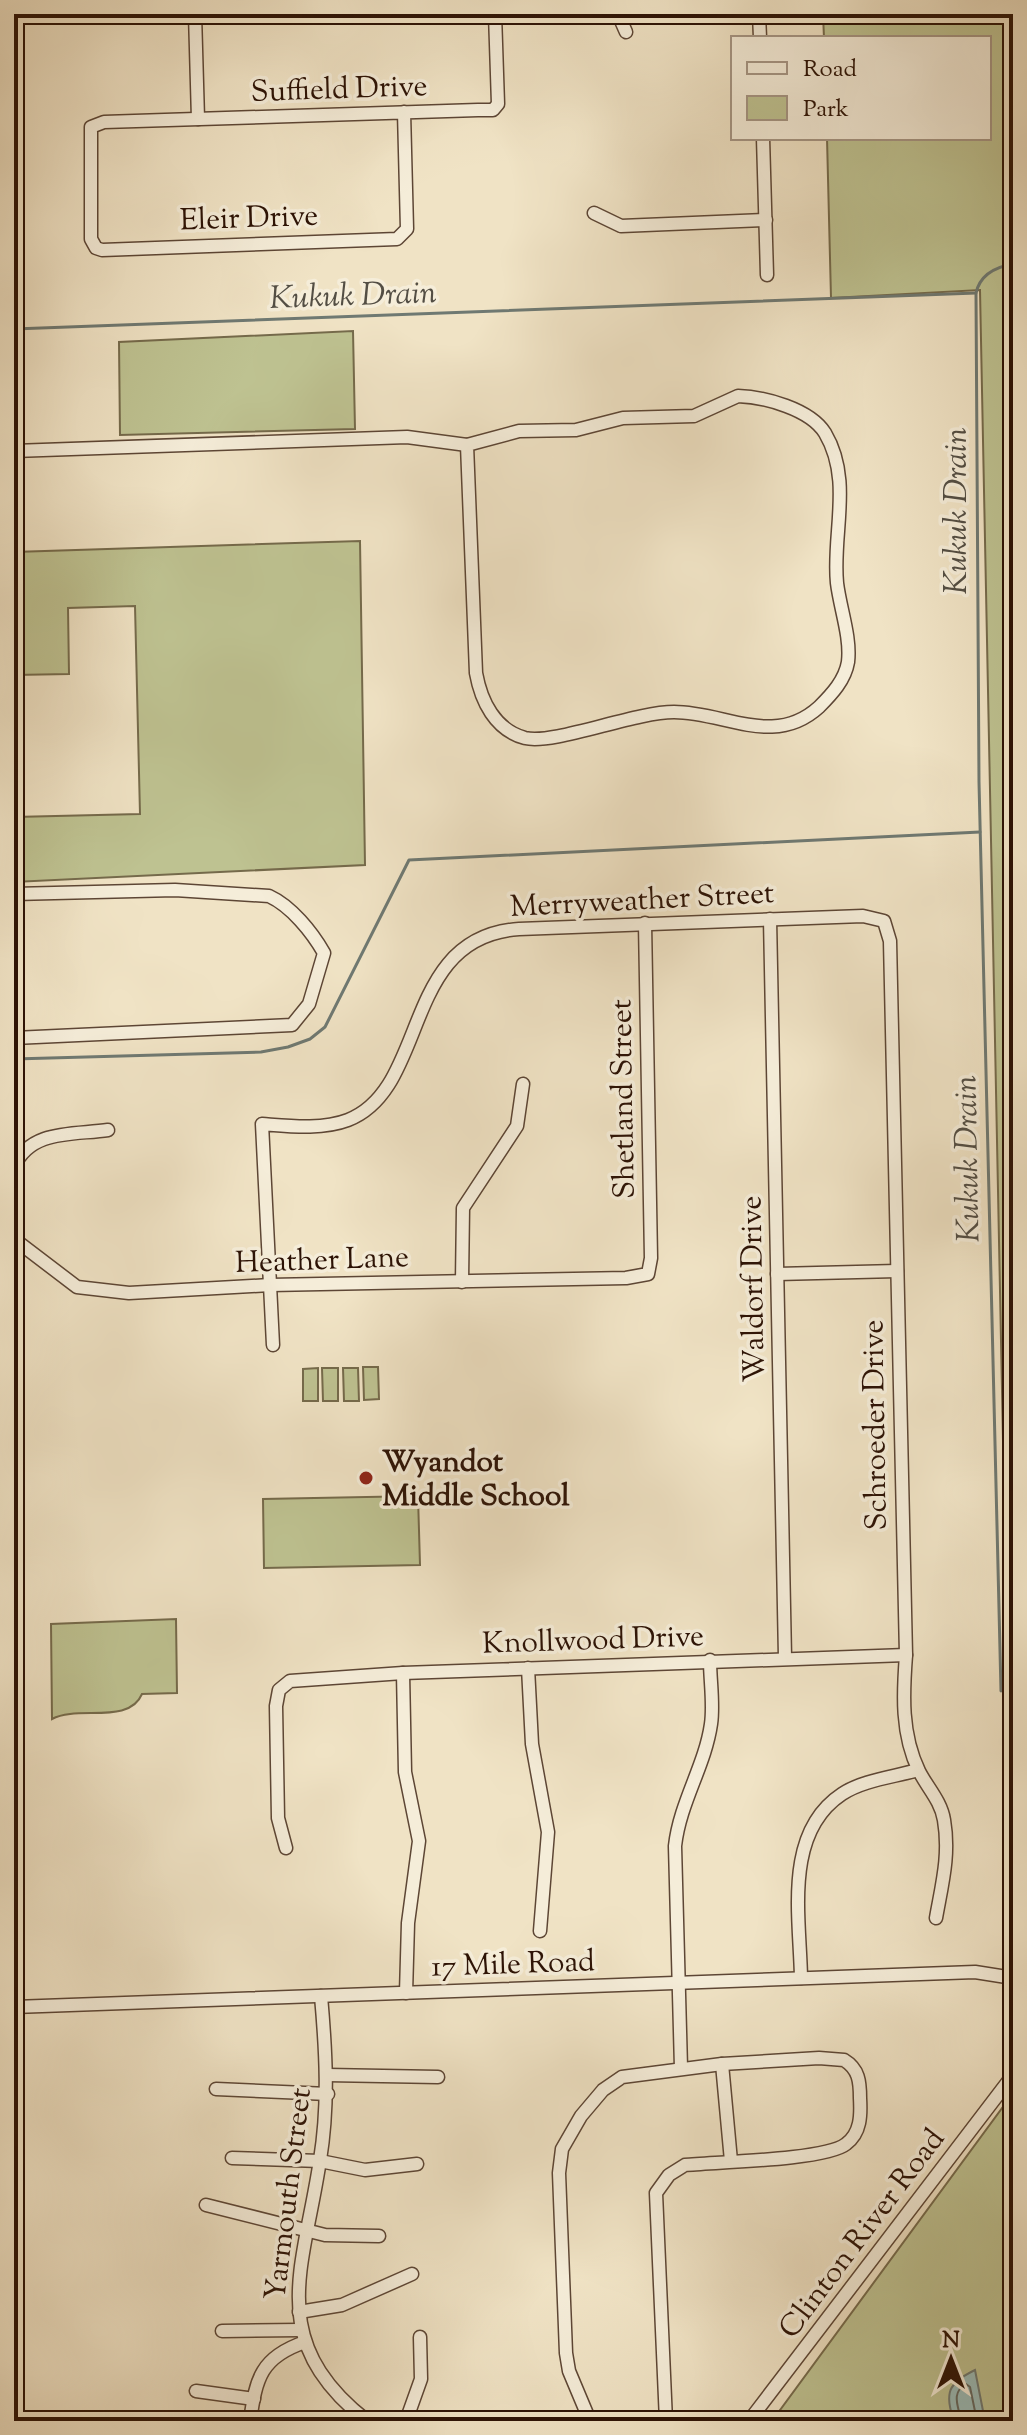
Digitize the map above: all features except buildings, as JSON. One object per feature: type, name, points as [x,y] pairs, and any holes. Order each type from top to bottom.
[{"type":"street","points":[[195,14],[198,119]]},
{"type":"street","name":"Suffield Drive","points":[[96,248],[91,239],[91,127],[104,122],[493,110],[498,104],[495,14]]},
{"type":"street","points":[[618,14],[626,32]]},
{"type":"street","points":[[759,14],[760,36]]},
{"type":"street","name":"Eleir Drive","points":[[96,248],[403,236],[407,218],[404,112]]},
{"type":"street","points":[[763,140],[767,275]]},
{"type":"street","points":[[594,213],[621,226],[766,220]]},
{"type":"street","points":[[14,451],[420,437],[467,445],[519,431],[576,430],[623,418],[694,416],[738,396],[775,404],[810,419],[827,438],[841,494],[837,570],[848,654],[840,684],[805,717],[775,728],[673,712],[637,715],[543,738],[514,733],[489,711],[476,673],[467,445]]},
{"type":"street","points":[[14,894],[175,890],[269,896],[279,900],[315,938],[324,953],[309,1004],[292,1025],[14,1038]]},
{"type":"street","name":"Merryweather Street","points":[[270,1285],[262,1124],[337,1124],[363,1113],[380,1094],[392,1073],[438,977],[451,958],[466,946],[513,929],[863,916],[884,921]]},
{"type":"street","name":"Waldorf Drive","points":[[770,919],[785,1657]]},
{"type":"street","name":"Schroeder Drive","points":[[884,921],[890,941],[906,1655],[903,1697],[907,1735],[918,1770],[944,1818],[947,1868],[936,1918]]},
{"type":"street","name":"Shetland Street","points":[[645,923],[651,1258],[648,1274]]},
{"type":"street","points":[[462,1282],[463,1208],[517,1126],[523,1084]]},
{"type":"street","points":[[14,1167],[35,1141],[62,1134],[108,1130]]},
{"type":"street","name":"Heather Lane","points":[[14,1239],[65,1281],[88,1291],[129,1293],[270,1285],[462,1282],[648,1274]]},
{"type":"street","points":[[777,1274],[897,1271]]},
{"type":"street","points":[[270,1285],[273,1345]]},
{"type":"street","name":"Knollwood Drive","points":[[286,1848],[278,1804],[276,1706],[283,1685],[297,1680],[710,1660],[906,1655]]},
{"type":"street","points":[[681,2068],[676,1983],[675,1846],[680,1813],[703,1757],[712,1721],[710,1660]]},
{"type":"street","points":[[528,1668],[532,1744],[548,1832],[540,1931]]},
{"type":"street","points":[[403,1673],[405,1772],[419,1841],[408,1923],[406,1993]]},
{"type":"street","points":[[801,1978],[800,1872],[803,1845],[813,1822],[843,1793],[918,1770]]},
{"type":"street","name":"17 Mile Road","points":[[14,2007],[975,1972],[1013,1978]]},
{"type":"street","name":"Yarmouth Street","points":[[321,1996],[328,2094],[320,2161],[298,2278],[299,2312],[303,2336],[334,2392],[367,2421]]},
{"type":"street","points":[[590,2421],[569,2371],[566,2353],[559,2173],[562,2149],[588,2107],[613,2082],[631,2074],[722,2064],[835,2058],[852,2066],[860,2083],[859,2127],[843,2146],[822,2153],[685,2165],[669,2175],[656,2193],[666,2421]]},
{"type":"street","points":[[722,2064],[731,2161]]},
{"type":"street","points":[[327,2075],[438,2077]]},
{"type":"street","name":"Clinton River Road","points":[[749,2421],[1013,2075]]},
{"type":"street","points":[[216,2089],[328,2094]]},
{"type":"street","points":[[232,2158],[320,2161],[365,2170],[417,2164]]},
{"type":"street","points":[[206,2205],[306,2231],[343,2237],[379,2236]]},
{"type":"street","points":[[299,2312],[342,2305],[412,2274]]},
{"type":"street","points":[[222,2331],[303,2336]]},
{"type":"street","points":[[250,2421],[265,2366],[303,2336]]},
{"type":"street","points":[[406,2421],[421,2379],[420,2337]]},
{"type":"street","points":[[196,2391],[254,2399]]},
{"type":"green space","points":[[823,14],[1013,14],[1013,1941],[980,290],[831,298],[827,140],[991,140],[991,36],[824,36]]},
{"type":"green space","points":[[353,331],[355,429],[120,435],[119,342]]},
{"type":"green space","points":[[360,541],[365,865],[14,882],[14,817],[140,814],[135,606],[68,608],[69,674],[14,675],[14,552]]},
{"type":"green space","points":[[363,1367],[378,1367],[379,1399],[364,1400]]},
{"type":"green space","points":[[318,1368],[318,1401],[303,1401],[303,1369]]},
{"type":"green space","points":[[322,1368],[338,1368],[338,1401],[323,1401]]},
{"type":"green space","points":[[343,1368],[358,1368],[359,1401],[344,1401]]},
{"type":"green space","points":[[418,1496],[420,1565],[264,1568],[263,1499]]},
{"type":"green space","points":[[176,1619],[177,1693],[142,1694],[126,1709],[63,1715],[52,1719],[51,1624]]},
{"type":"green space","points":[[1008,2100],[1013,2100],[1013,2421],[772,2421]]},
{"type":"water","points":[[975,2370],[985,2421],[954,2421],[949,2403],[951,2390],[954,2384]]},
{"type":"waterway","name":"Kukuk Drain","points":[[1001,1691],[979,782],[976,293],[989,273],[1013,264]]},
{"type":"waterway","name":"Kukuk Drain","points":[[14,329],[976,293]]},
{"type":"waterway","points":[[14,1059],[261,1052],[310,1039],[325,1027],[409,860],[980,832]]},
{"type":"place","name":"Wyandot Middle School","points":[[366,1478]]}]
